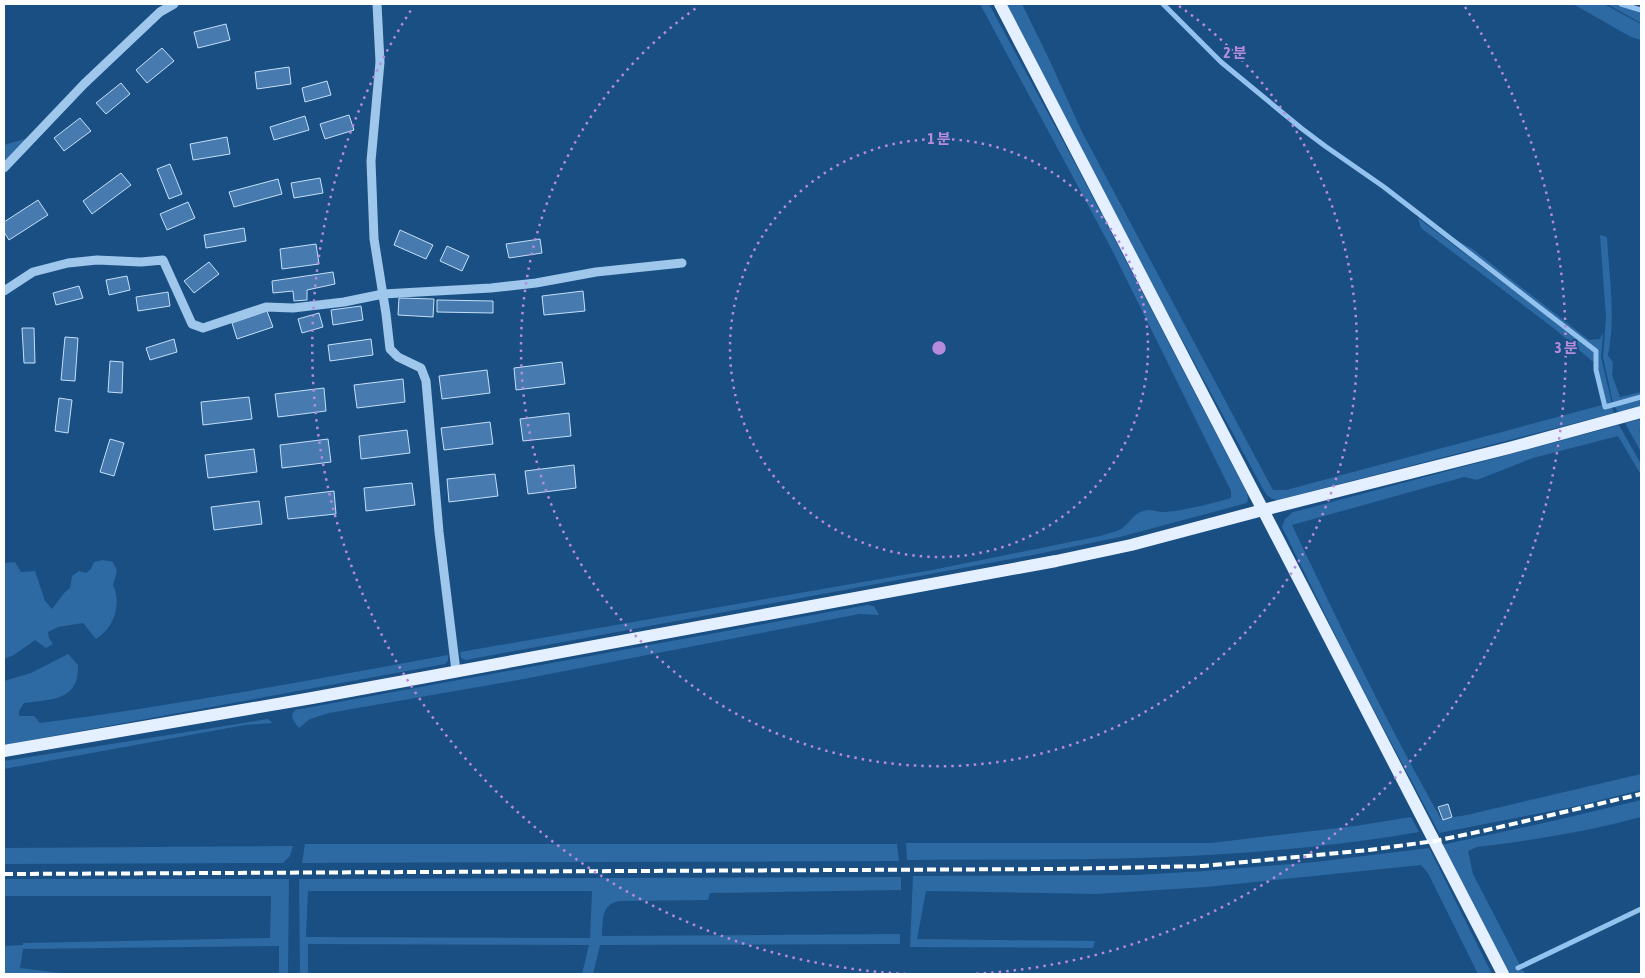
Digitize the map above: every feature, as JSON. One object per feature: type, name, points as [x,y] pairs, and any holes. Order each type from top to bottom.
[{"type":"main road","points":[[1000,4],[1503,974]]},
{"type":"main road","points":[[4,752],[1056,561],[1131,545],[1509,448],[1641,412]]},
{"type":"street","points":[[4,168],[91,78],[160,12],[174,4]]},
{"type":"street","points":[[377,4],[380,62],[371,161],[374,238],[390,349],[398,357],[421,368],[426,382],[440,532],[456,671]]},
{"type":"street","points":[[4,291],[33,272],[68,263],[97,260],[141,262],[163,260],[192,324],[203,328],[266,307],[293,308],[344,302],[383,294],[491,288],[536,283],[596,272],[682,263]]},
{"type":"shaded area","points":[[980,4],[989,4],[1075,163],[1247,493],[1247,503],[1120,537],[1033,555],[466,660],[461,658],[460,652],[932,570],[1100,536],[1123,528],[1135,515],[1143,511],[1174,511],[1231,498],[1231,491],[1111,248]]},
{"type":"shaded area","points":[[1004,4],[1022,4],[1082,132],[1273,490],[1286,490],[1602,405],[1603,409],[1612,407],[1614,413],[1278,500],[1269,497],[1141,264]]},
{"type":"shaded area","points":[[1573,4],[1604,4],[1641,24],[1641,40],[1631,37]]},
{"type":"shaded area","points":[[1607,4],[1616,4],[1641,12],[1641,23]]},
{"type":"shaded area","points":[[28,138],[4,162],[4,145]]},
{"type":"shaded area","points":[[1418,218],[1595,352],[1593,362],[1556,330],[1421,228]]},
{"type":"shaded area","points":[[1447,235],[1471,248],[1589,340],[1600,339],[1603,333],[1601,357],[1612,404],[1606,406],[1598,369],[1597,350]]},
{"type":"shaded area","points":[[1600,235],[1607,237],[1612,311],[1608,355],[1613,363],[1612,375],[1620,397],[1641,392],[1641,396],[1613,403],[1603,357],[1606,318]]},
{"type":"shaded area","points":[[1641,399],[1641,407],[1618,412],[1614,406]]},
{"type":"shaded area","points":[[1641,419],[1641,429],[1639,430],[1641,434],[1641,452],[1625,423]]},
{"type":"shaded area","points":[[1619,425],[1641,464],[1641,475],[1618,436],[1533,458],[1477,480],[1464,477],[1292,525],[1364,673],[1441,819],[1467,815],[1641,774],[1641,790],[1577,806],[1439,833],[1349,663],[1282,527],[1285,519],[1293,512]]},
{"type":"shaded area","points":[[103,560],[113,562],[117,571],[113,585],[117,600],[115,615],[108,629],[96,639],[83,623],[58,627],[48,632],[53,644],[46,648],[35,640],[14,655],[4,659],[4,563],[15,562],[21,572],[35,571],[45,601],[52,609],[70,588],[72,576],[79,571],[86,573],[91,569],[94,562]]},
{"type":"shaded area","points":[[867,605],[874,606],[879,615],[859,614],[513,681],[329,713],[310,719],[299,728],[292,715],[295,710]]},
{"type":"shaded area","points":[[68,654],[78,665],[74,686],[69,692],[54,699],[24,703],[19,711],[19,716],[34,716],[40,723],[295,683],[448,655],[448,661],[445,664],[4,745],[4,681],[31,673]]},
{"type":"shaded area","points":[[268,719],[273,723],[245,725],[4,769],[4,761]]},
{"type":"shaded area","points":[[1641,800],[1641,817],[1559,835],[1477,847],[1468,851],[1473,874],[1520,965],[1516,967],[1516,971],[1523,970],[1525,974],[1508,974],[1441,845]]},
{"type":"shaded area","points":[[1411,817],[1419,832],[1346,843],[1273,850],[1145,858],[907,860],[906,843],[1211,843],[1355,826]]},
{"type":"shaded area","points":[[305,844],[897,844],[899,861],[302,863]]},
{"type":"shaded area","points":[[293,846],[290,856],[283,863],[4,864],[4,848]]},
{"type":"shaded area","points":[[1429,848],[1492,974],[1478,974],[1428,873],[1421,865],[1206,887],[1096,894],[926,891],[917,939],[1095,941],[1093,948],[910,947],[913,876],[1136,875],[1315,862]]},
{"type":"shaded area","points":[[901,877],[901,890],[710,893],[708,900],[620,901],[609,905],[606,909],[603,918],[602,936],[900,934],[900,944],[600,945],[593,974],[582,974],[589,945],[308,944],[308,974],[300,974],[299,879]],"holes":[[[308,891],[592,891],[590,938],[306,937]]]},
{"type":"shaded area","points":[[4,879],[289,879],[288,974],[279,974],[279,946],[23,949],[20,968],[68,974],[4,974],[4,946],[23,945],[23,943],[270,938],[271,896],[4,896]]},
{"type":"building","points":[[226,24],[230,40],[198,48],[194,32]]},
{"type":"building","points":[[162,48],[174,61],[147,83],[136,70]]},
{"type":"building","points":[[289,67],[291,84],[257,89],[255,72]]},
{"type":"building","points":[[327,81],[331,95],[305,102],[302,88]]},
{"type":"building","points":[[121,83],[130,94],[106,114],[96,103]]},
{"type":"building","points":[[349,115],[354,130],[325,139],[320,124]]},
{"type":"building","points":[[305,116],[309,130],[274,140],[270,127]]},
{"type":"building","points":[[80,118],[91,131],[64,151],[54,138]]},
{"type":"building","points":[[227,137],[230,154],[193,160],[190,144]]},
{"type":"building","points":[[170,164],[182,194],[169,199],[157,169]]},
{"type":"building","points":[[121,173],[131,185],[92,214],[83,201]]},
{"type":"building","points":[[320,178],[323,193],[294,198],[291,183]]},
{"type":"building","points":[[278,179],[282,194],[234,207],[229,192]]},
{"type":"building","points":[[38,200],[48,215],[9,240],[4,232],[4,222]]},
{"type":"building","points":[[188,202],[195,218],[167,230],[160,214]]},
{"type":"building","points":[[244,228],[246,241],[206,248],[204,235]]},
{"type":"building","points":[[400,230],[433,245],[426,259],[394,245]]},
{"type":"building","points":[[540,239],[542,253],[509,258],[506,244]]},
{"type":"building","points":[[316,244],[319,264],[282,269],[280,249]]},
{"type":"building","points":[[447,246],[469,256],[462,271],[440,261]]},
{"type":"building","points":[[209,262],[219,274],[194,293],[184,281]]},
{"type":"building","points":[[333,272],[335,284],[307,290],[307,300],[294,301],[293,291],[273,293],[272,281]]},
{"type":"building","points":[[127,276],[130,290],[109,295],[106,280]]},
{"type":"building","points":[[79,286],[83,298],[56,305],[53,293]]},
{"type":"building","points":[[583,291],[585,311],[544,315],[542,296]]},
{"type":"building","points":[[168,292],[170,306],[138,311],[136,297]]},
{"type":"building","points":[[399,298],[434,299],[433,317],[398,315]]},
{"type":"building","points":[[437,300],[493,301],[493,313],[437,312]]},
{"type":"building","points":[[361,306],[363,320],[333,325],[331,310]]},
{"type":"building","points":[[267,311],[273,327],[237,339],[232,323]]},
{"type":"building","points":[[319,313],[323,327],[302,333],[298,319]]},
{"type":"building","points":[[22,328],[34,328],[35,363],[24,363]]},
{"type":"building","points":[[65,337],[78,338],[75,381],[61,380]]},
{"type":"building","points":[[174,339],[177,352],[150,360],[146,348]]},
{"type":"building","points":[[371,339],[373,355],[330,361],[328,345]]},
{"type":"building","points":[[110,361],[123,362],[122,393],[108,392]]},
{"type":"building","points":[[562,362],[565,384],[516,390],[514,368]]},
{"type":"building","points":[[487,370],[490,393],[442,399],[439,376]]},
{"type":"building","points":[[403,379],[405,402],[357,408],[354,385]]},
{"type":"building","points":[[324,388],[326,411],[278,417],[275,394]]},
{"type":"building","points":[[249,397],[252,419],[203,425],[201,402]]},
{"type":"building","points":[[59,398],[72,400],[68,433],[55,431]]},
{"type":"building","points":[[569,413],[571,436],[523,441],[520,419]]},
{"type":"building","points":[[490,422],[493,444],[444,450],[441,428]]},
{"type":"building","points":[[407,430],[410,453],[361,459],[359,436]]},
{"type":"building","points":[[110,439],[124,443],[114,476],[100,472]]},
{"type":"building","points":[[328,439],[331,462],[282,468],[280,445]]},
{"type":"building","points":[[254,449],[257,472],[208,478],[205,455]]},
{"type":"building","points":[[574,465],[576,488],[528,494],[525,471]]},
{"type":"building","points":[[495,474],[498,496],[449,502],[447,479]]},
{"type":"building","points":[[412,483],[415,505],[366,511],[364,488]]},
{"type":"building","points":[[334,491],[336,514],[288,519],[285,497]]},
{"type":"building","points":[[259,501],[262,524],[214,530],[211,507]]},
{"type":"building","points":[[1448,804],[1452,817],[1443,820],[1438,807]]},
{"type":"waterway","points":[[1163,4],[1221,62],[1301,128],[1384,187],[1596,351],[1596,370],[1605,407],[1641,397]]},
{"type":"waterway","points":[[1621,4],[1641,10]]},
{"type":"waterway","points":[[1518,968],[1641,909]]},
{"type":"railway","points":[[4,874],[1056,869],[1203,866],[1369,850],[1435,841],[1641,794]]}]
